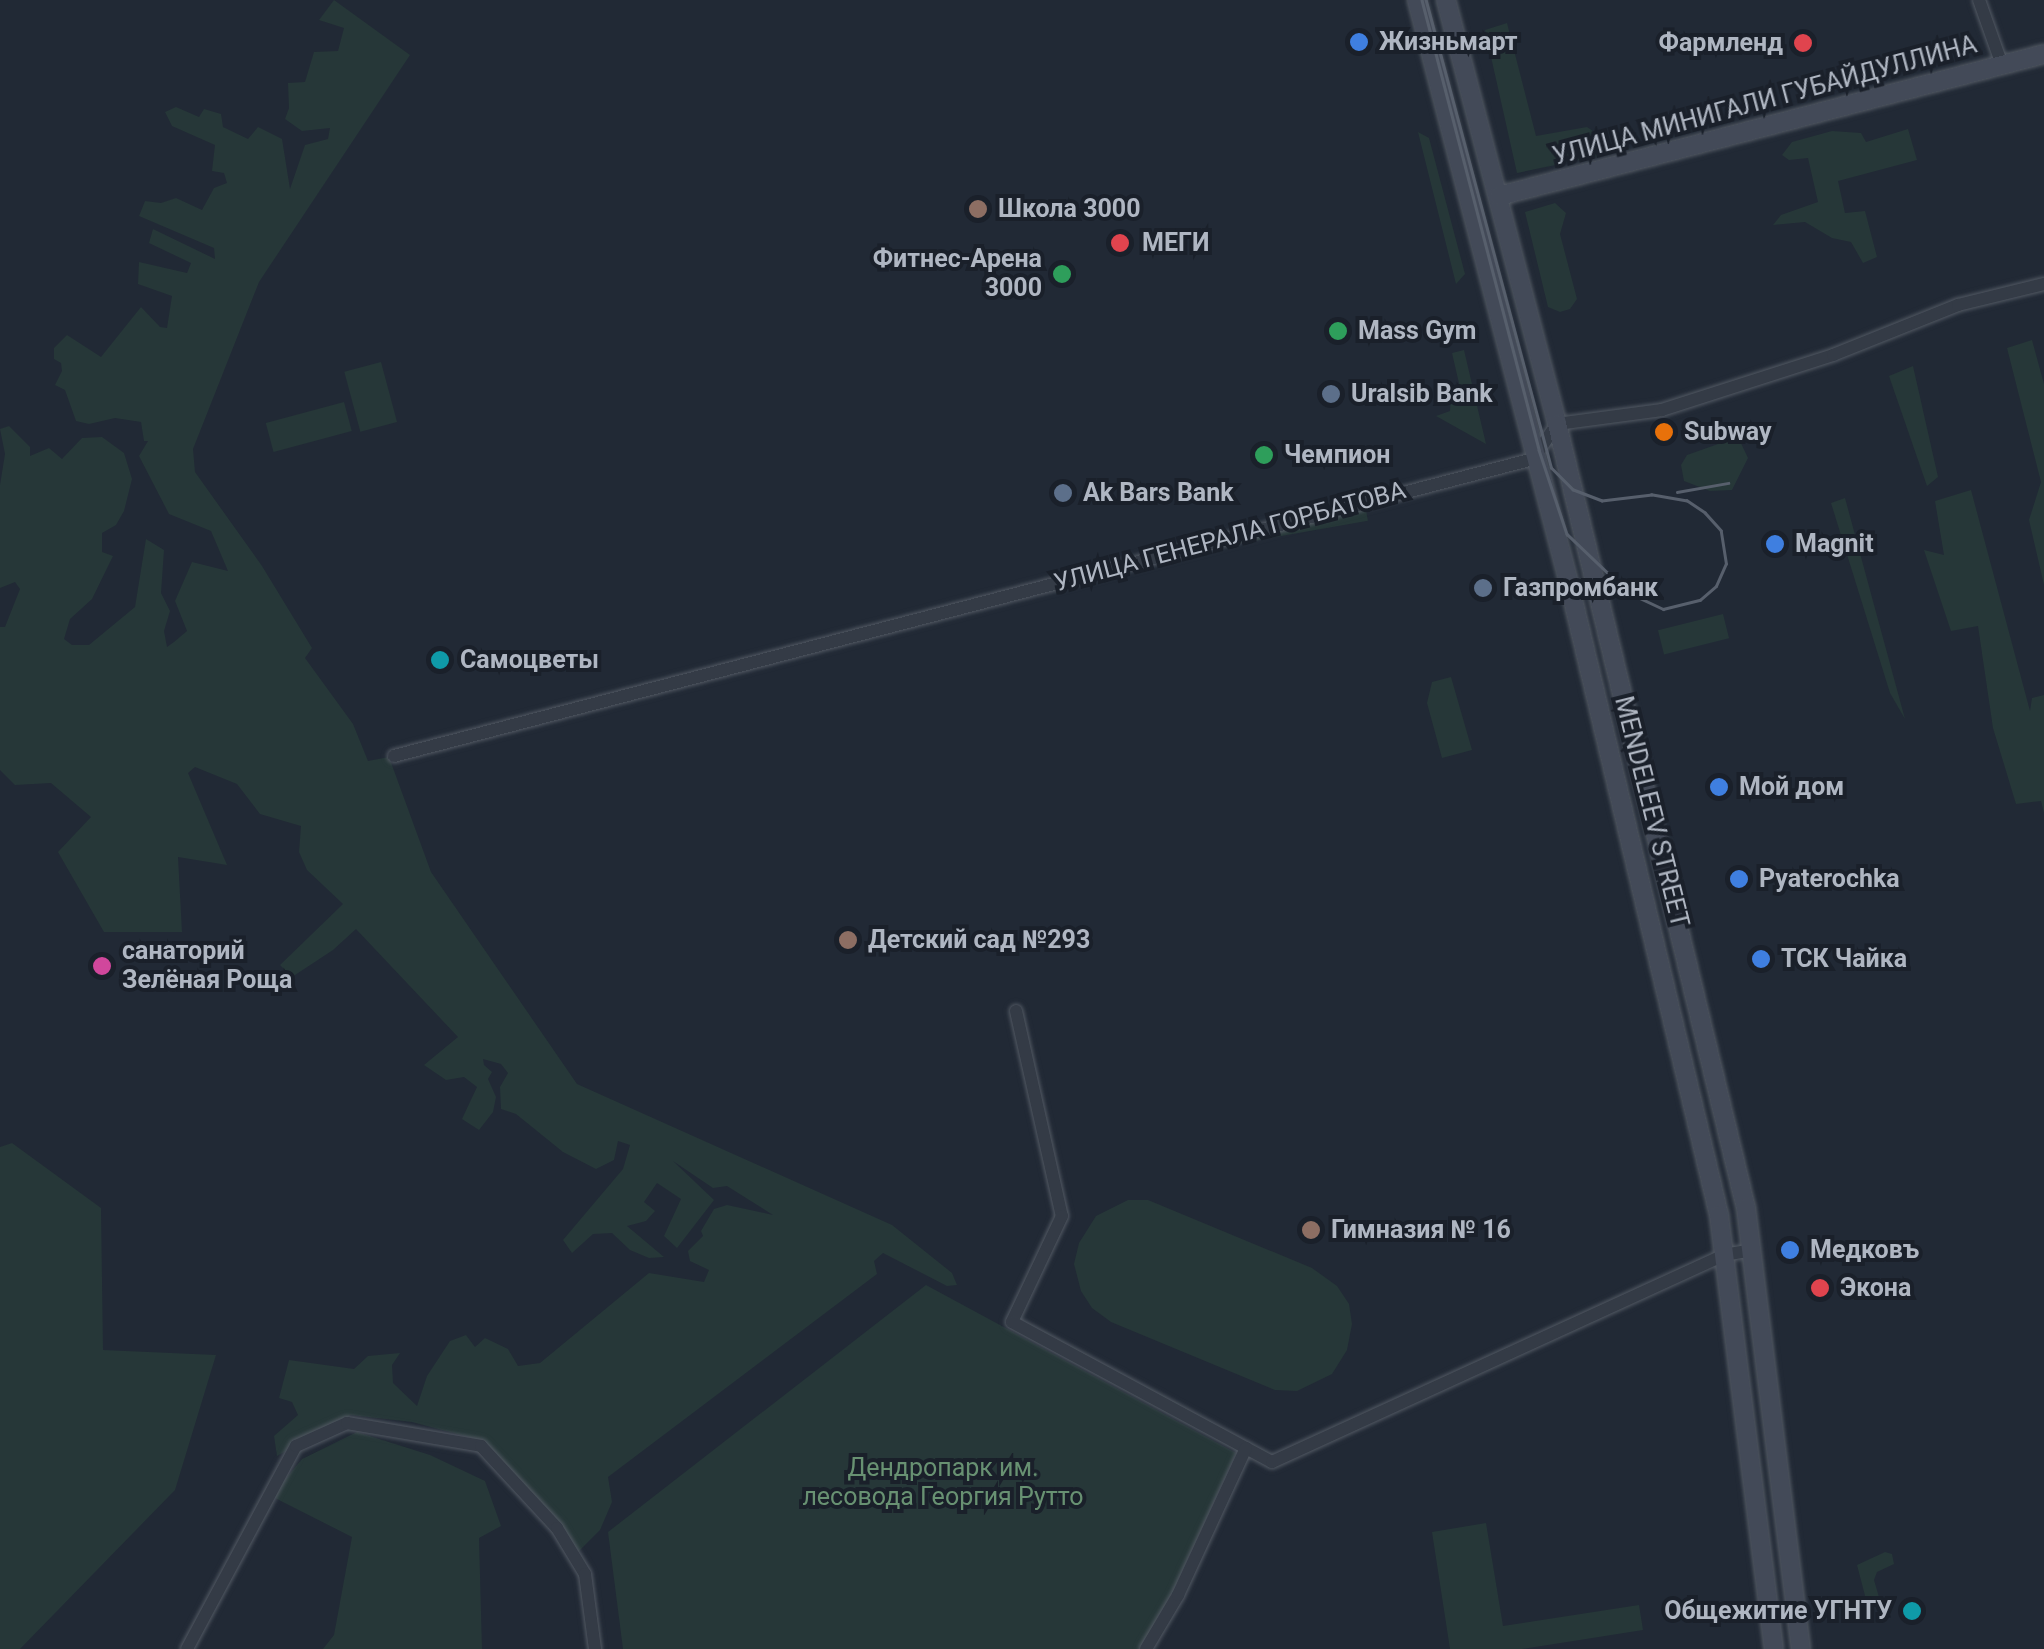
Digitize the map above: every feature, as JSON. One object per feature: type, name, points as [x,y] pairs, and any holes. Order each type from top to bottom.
[{"type":"main road","name":"MENDELEEV STREET","points":[[1417,0],[1642,881],[1720,1216],[1774,1649]]},
{"type":"main road","name":"MENDELEEV STREET","points":[[1446,0],[1558,424],[1746,1208],[1801,1649]]},
{"type":"main road","name":"УЛИЦА МИНИГАЛИ ГУБАЙДУЛЛИНА","points":[[1499,196],[2044,54]]},
{"type":"street","points":[[1979,0],[2002,65]]},
{"type":"street","points":[[1533,459],[1558,424],[1662,410],[1833,355],[1958,305],[2044,284]]},
{"type":"street","name":"УЛИЦА ГЕНЕРАЛА ГОРБАТОВА","points":[[394,756],[1533,459]]},
{"type":"street","points":[[1016,1011],[1062,1216],[1012,1322],[1272,1462],[1724,1255],[1751,1250]]},
{"type":"street","points":[[187,1649],[296,1446],[347,1424],[480,1446],[557,1528],[585,1574],[595,1649]]},
{"type":"street","points":[[1146,1649],[1178,1595],[1246,1448]]},
{"type":"green space","points":[[334,0],[410,55],[259,282],[193,449],[195,472],[262,566],[312,648],[305,658],[353,724],[368,761],[389,757],[431,872],[577,1084],[892,1225],[952,1273],[957,1285],[947,1286],[883,1253],[874,1261],[877,1274],[608,1477],[612,1502],[600,1530],[577,1553],[480,1440],[412,1422],[351,1415],[277,1456],[274,1436],[298,1415],[292,1402],[279,1398],[289,1360],[354,1369],[368,1356],[400,1353],[392,1365],[393,1383],[417,1406],[427,1376],[450,1341],[466,1335],[475,1347],[485,1338],[508,1349],[518,1366],[540,1363],[649,1273],[704,1282],[709,1270],[690,1261],[688,1251],[703,1236],[701,1231],[714,1209],[727,1205],[773,1215],[727,1186],[713,1188],[673,1161],[714,1200],[677,1248],[664,1236],[681,1199],[657,1183],[644,1202],[655,1211],[646,1221],[627,1226],[664,1257],[649,1258],[630,1250],[612,1233],[593,1234],[572,1253],[563,1240],[623,1169],[630,1145],[618,1141],[614,1160],[596,1169],[563,1152],[516,1114],[501,1109],[500,1087],[508,1073],[501,1064],[483,1059],[492,1072],[488,1079],[496,1097],[493,1112],[479,1130],[462,1119],[477,1087],[464,1077],[446,1080],[424,1065],[458,1037],[356,929],[292,977],[280,965],[343,904],[307,870],[299,852],[301,826],[260,814],[237,784],[195,767],[188,773],[227,865],[178,857],[182,932],[104,932],[58,852],[91,817],[51,783],[15,785],[0,770],[0,627],[5,627],[20,589],[15,582],[0,588],[0,485],[5,454],[0,429],[9,426],[30,447],[30,456],[49,448],[62,459],[82,438],[102,437],[124,453],[132,479],[124,511],[116,525],[102,533],[102,552],[113,556],[92,599],[70,619],[64,639],[72,645],[89,645],[135,607],[146,539],[164,550],[161,593],[170,611],[164,631],[167,647],[187,631],[175,601],[192,562],[228,571],[211,531],[169,514],[139,456],[148,441],[144,441],[141,422],[115,418],[89,424],[76,421],[65,390],[55,385],[62,371],[61,363],[54,359],[54,348],[67,335],[101,357],[141,307],[160,327],[167,328],[172,296],[138,284],[139,262],[187,273],[191,263],[149,243],[153,229],[215,259],[214,248],[139,216],[145,201],[161,203],[176,198],[202,210],[214,188],[227,183],[224,173],[212,171],[215,145],[172,126],[165,112],[176,107],[199,117],[204,109],[221,114],[223,127],[248,139],[258,127],[282,139],[290,189],[305,145],[328,139],[330,128],[302,131],[285,119],[289,108],[288,83],[305,82],[314,52],[338,51],[344,28],[319,20]]},
{"type":"green space","points":[[1507,23],[1536,136],[1587,127],[1606,140],[1604,155],[1517,173],[1485,30]]},
{"type":"green space","points":[[1908,129],[1917,160],[1838,181],[1845,213],[1865,211],[1877,257],[1863,263],[1851,242],[1832,238],[1805,222],[1773,225],[1781,215],[1818,202],[1808,158],[1789,160],[1782,155],[1792,142],[1832,131],[1861,133],[1866,142]]},
{"type":"green space","points":[[1418,132],[1429,138],[1465,274],[1456,284]]},
{"type":"green space","points":[[1555,203],[1566,213],[1560,234],[1577,299],[1570,309],[1560,312],[1548,307],[1525,212]]},
{"type":"green space","points":[[2032,340],[2044,384],[2044,585],[2029,520],[2041,482],[2007,348]]},
{"type":"green space","points":[[1464,350],[1486,444],[1436,416],[1450,411],[1451,395],[1461,392],[1452,353]]},
{"type":"green space","points":[[381,362],[397,422],[360,432],[344,372]]},
{"type":"green space","points":[[1913,366],[1938,477],[1927,486],[1889,376]]},
{"type":"green space","points":[[344,402],[352,431],[274,452],[266,423]]},
{"type":"green space","points":[[1738,437],[1748,458],[1732,490],[1710,491],[1684,481],[1681,465],[1687,455]]},
{"type":"green space","points":[[1971,490],[2030,711],[2032,698],[2044,695],[2044,813],[2041,801],[2016,804],[1993,728],[1978,626],[1951,631],[1924,550],[1944,555],[1935,501]]},
{"type":"green space","points":[[1845,498],[1905,719],[1890,693],[1831,503]]},
{"type":"green space","points":[[1366,510],[1368,521],[1143,560],[1141,550]]},
{"type":"green space","points":[[1723,614],[1729,638],[1664,654],[1658,630]]},
{"type":"green space","points":[[1451,677],[1472,750],[1442,758],[1427,703],[1432,682]]},
{"type":"green space","points":[[12,1143],[101,1208],[103,1350],[216,1355],[175,1490],[20,1649],[0,1649],[0,1147]]},
{"type":"green space","points":[[1128,1200],[1148,1200],[1312,1268],[1337,1286],[1349,1304],[1352,1324],[1347,1350],[1332,1374],[1297,1391],[1275,1390],[1111,1322],[1092,1308],[1081,1291],[1074,1264],[1079,1243],[1096,1216]]},
{"type":"green space","name":"Дендропарк им. лесовода Георгия Рутто","points":[[926,1285],[1236,1453],[1173,1591],[1140,1649],[623,1649],[608,1532]]},
{"type":"green space","points":[[357,1432],[430,1455],[485,1481],[501,1526],[479,1538],[482,1649],[323,1649],[334,1635],[352,1537],[271,1496],[302,1459]]},
{"type":"green space","points":[[1486,1523],[1503,1626],[1639,1605],[1643,1630],[1522,1649],[1450,1649],[1432,1532]]},
{"type":"green space","points":[[1885,1552],[1892,1554],[1894,1564],[1877,1572],[1874,1580],[1881,1604],[1868,1607],[1857,1565]]},
{"type":"tram line","points":[[1422,0],[1539,450],[1567,534],[1629,593],[1663,609],[1700,600],[1716,586],[1726,564],[1721,531],[1705,513],[1687,501],[1652,495],[1602,501],[1573,490],[1551,468],[1426,0]]},
{"type":"tram line","points":[[1677,492],[1728,483]]},
{"type":"place","name":"Жизньмарт","points":[[1359,42]]},
{"type":"place","name":"Фармленд","points":[[1803,43]]},
{"type":"place","name":"Школа 3000","points":[[978,209]]},
{"type":"place","name":"МЕГИ","points":[[1120,243]]},
{"type":"place","name":"Фитнес-Арена 3000","points":[[1062,274]]},
{"type":"place","name":"Mass Gym","points":[[1338,331]]},
{"type":"place","name":"Uralsib Bank","points":[[1331,394]]},
{"type":"place","name":"Subway","points":[[1664,432]]},
{"type":"place","name":"Чемпион","points":[[1264,455]]},
{"type":"place","name":"Ak Bars Bank","points":[[1063,493]]},
{"type":"place","name":"Magnit","points":[[1775,544]]},
{"type":"place","name":"Газпромбанк","points":[[1483,588]]},
{"type":"place","name":"Самоцветы","points":[[440,660]]},
{"type":"place","name":"Мой дом","points":[[1719,787]]},
{"type":"place","name":"Pyaterochka","points":[[1739,879]]},
{"type":"place","name":"Детский сад №293","points":[[848,940]]},
{"type":"place","name":"ТСК Чайка","points":[[1761,959]]},
{"type":"place","name":"санаторий Зелёная Роща","points":[[102,966]]},
{"type":"place","name":"Гимназия № 16","points":[[1311,1230]]},
{"type":"place","name":"Медковъ","points":[[1790,1250]]},
{"type":"place","name":"Экона","points":[[1820,1288]]},
{"type":"place","name":"Общежитие УГНТУ","points":[[1912,1611]]}]
